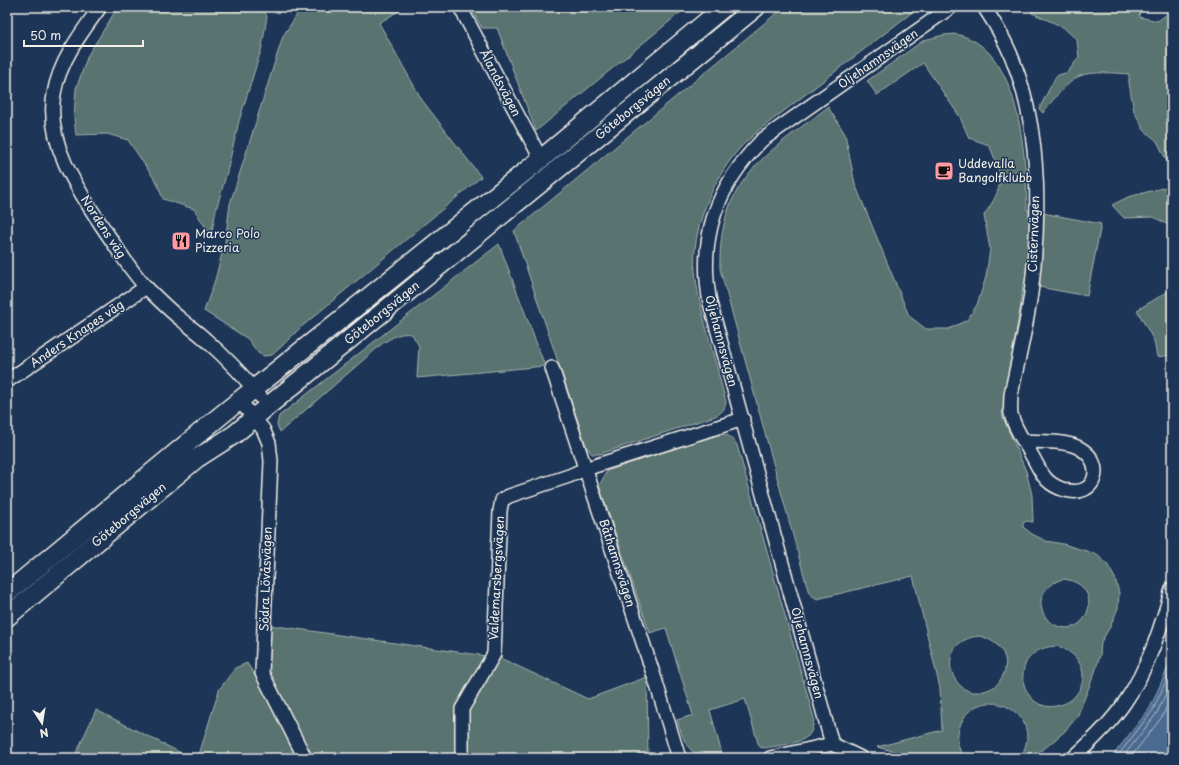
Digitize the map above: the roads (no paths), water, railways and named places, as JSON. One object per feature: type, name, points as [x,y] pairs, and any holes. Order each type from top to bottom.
[{"type":"main road","name":"Göteborgsvägen","points":[[7,593],[239,400],[541,159],[724,7]]},
{"type":"main road","name":"Göteborgsvägen","points":[[7,617],[196,459],[235,434],[756,7]]},
{"type":"street","name":"Nordens väg","points":[[100,7],[80,36],[59,74],[54,94],[53,119],[56,136],[68,170],[76,186],[127,264],[146,287],[181,320],[220,353],[254,388],[268,406]]},
{"type":"street","name":"Ålandsvägen","points":[[460,7],[541,159]]},
{"type":"street","name":"Oljehamnsvägen","points":[[832,744],[710,303],[706,272],[709,230],[713,215],[728,184],[744,159],[762,140],[951,7]]},
{"type":"street","name":"Cisternvägen","points":[[984,7],[998,28],[1014,62],[1027,105],[1032,141],[1036,205],[1032,285],[1011,395],[1010,412],[1015,426],[1046,479],[1053,486],[1066,491],[1078,492],[1085,490],[1092,484],[1095,468],[1092,460],[1080,448],[1062,444],[1024,441]]},
{"type":"street","name":"Anders Knapes väg","points":[[7,381],[146,287]]},
{"type":"street","name":"Båthamnsvägen","points":[[552,368],[655,679],[679,758]]},
{"type":"street","name":"Södra Lövåsvägen","points":[[239,400],[263,429],[269,443],[271,460],[262,673],[305,758]]},
{"type":"street","name":"Valdemarsbergsvägen","points":[[462,758],[462,709],[494,654],[500,511],[502,500],[509,496],[569,476],[585,469],[743,419]]},
{"type":"street","points":[[1073,758],[1112,718],[1136,686],[1152,649],[1172,589]]},
{"type":"street","points":[[770,758],[832,744],[861,758]]},
{"type":"water","points":[[1172,658],[1172,758],[1111,758],[1150,708]]},
{"type":"place","name":"Uddevalla Bangolfklubb","points":[[944,171]]},
{"type":"place","name":"Marco Polo Pizzeria","points":[[181,241]]}]
